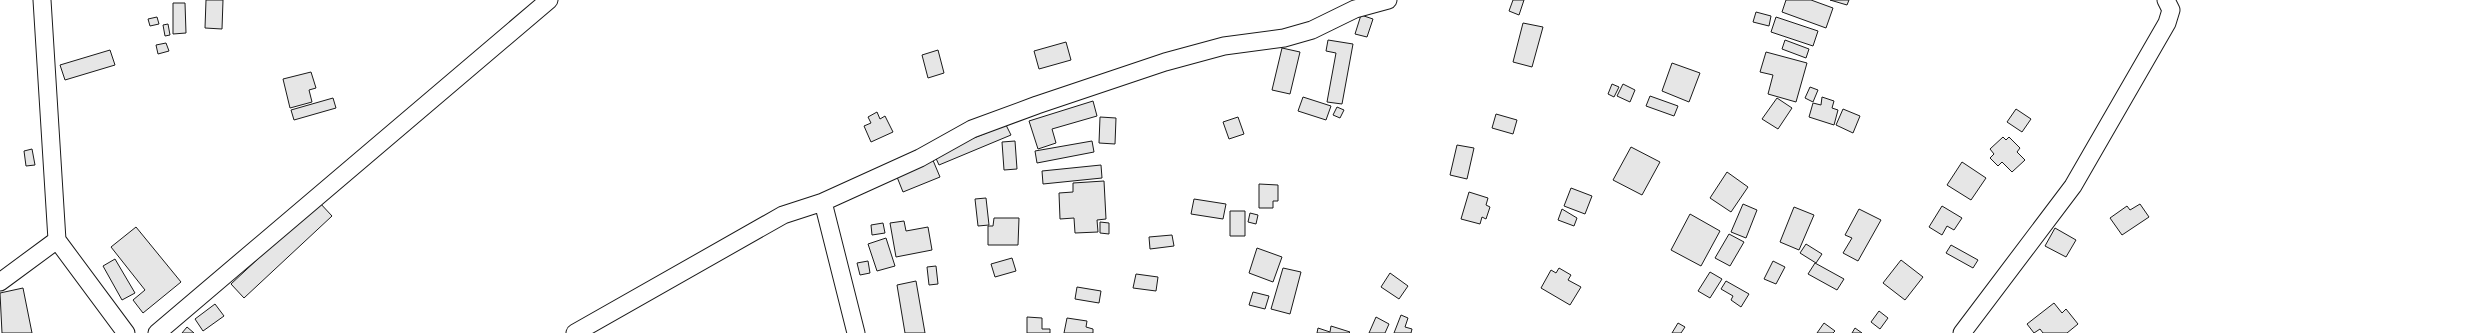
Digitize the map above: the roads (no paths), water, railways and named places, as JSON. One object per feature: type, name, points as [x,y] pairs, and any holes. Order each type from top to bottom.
[{"type":"street","points":[[42,0],[56,240],[126,333]]},
{"type":"street","points":[[157,333],[549,0]]},
{"type":"street","points":[[575,333],[783,215],[823,202],[920,158],[972,129],[1037,105],[1166,62],[1224,46],[1284,38],[1312,30],[1355,9],[1388,0]]},
{"type":"street","points":[[1962,333],[2072,186],[2167,23],[2171,10],[2166,0]]},
{"type":"street","points":[[823,202],[856,333]]},
{"type":"street","points":[[0,282],[56,240]]}]
